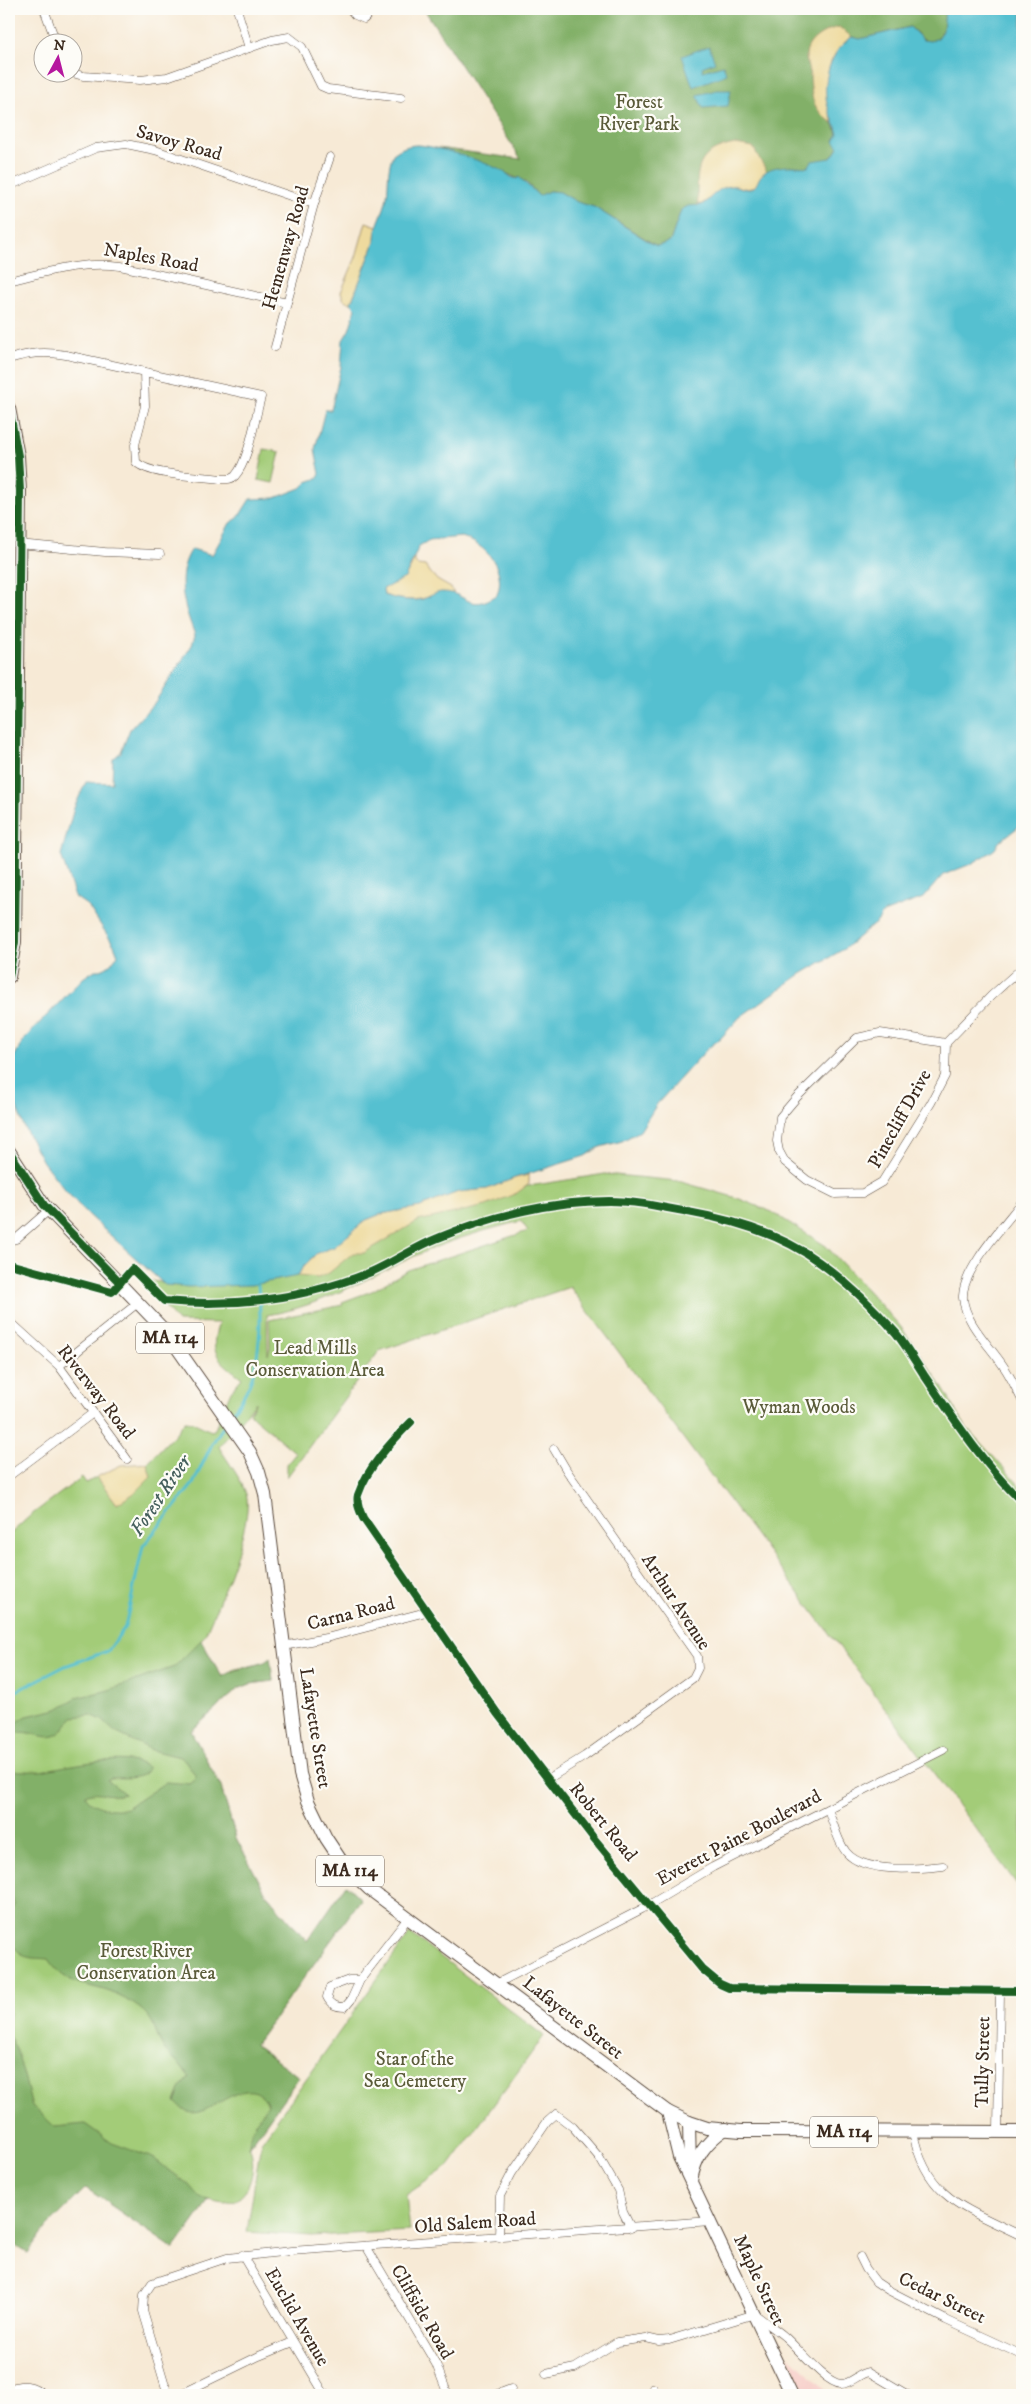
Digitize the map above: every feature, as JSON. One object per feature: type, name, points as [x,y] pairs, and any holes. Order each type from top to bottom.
[{"type":"main road","points":[[9,408],[18,544],[12,841],[15,942],[9,977]]},
{"type":"main road","name":"Lafayette Street","points":[[9,1151],[30,1186],[49,1210],[166,1332],[238,1433],[259,1472],[265,1494],[300,1774],[315,1819],[336,1854],[353,1875],[368,1889],[498,1983],[570,2041],[668,2112],[689,2122],[707,2128],[725,2129],[1022,2132]]},
{"type":"main road","name":"Maple Street","points":[[668,2112],[679,2156],[792,2395]]},
{"type":"main road","name":"Maple Street","points":[[689,2122],[691,2181]]},
{"type":"main road","points":[[691,2181],[694,2165],[699,2154],[714,2137],[725,2129]]},
{"type":"street","points":[[44,9],[52,32]]},
{"type":"street","points":[[237,9],[249,48]]},
{"type":"street","points":[[350,9],[355,15],[364,19],[367,16],[363,9]]},
{"type":"street","points":[[82,76],[140,80],[161,78],[272,40],[289,37],[302,47],[321,86],[328,89],[401,98]]},
{"type":"street","name":"Savoy Road","points":[[9,186],[96,148],[126,144],[155,150],[314,204]]},
{"type":"street","name":"Hemenway Road","points":[[275,347],[314,204],[330,157]]},
{"type":"street","name":"Naples Road","points":[[9,281],[73,266],[102,264],[120,266],[287,303]]},
{"type":"street","points":[[9,359],[42,351],[144,372],[261,397],[247,450],[241,466],[234,476],[229,479],[220,479],[147,469],[136,462],[135,445],[145,406],[144,372]]},
{"type":"street","points":[[18,544],[104,552],[160,554]]},
{"type":"street","points":[[946,1043],[991,996],[1022,968]]},
{"type":"street","name":"Pinecliff Drive","points":[[880,1033],[946,1043],[945,1076],[931,1103],[882,1182],[863,1194],[835,1194],[807,1180],[785,1162],[779,1151],[777,1141],[780,1117],[796,1097],[857,1038],[880,1033]]},
{"type":"street","points":[[1022,1202],[970,1271],[963,1298],[967,1312],[1004,1367],[1022,1400]]},
{"type":"street","points":[[9,1241],[16,1239],[49,1210]]},
{"type":"street","points":[[59,1366],[139,1302]]},
{"type":"street","name":"Riverway Road","points":[[9,1332],[16,1327],[59,1366],[127,1459]]},
{"type":"street","points":[[9,1476],[93,1413]]},
{"type":"street","name":"Robert Road","points":[[411,1422],[396,1437],[373,1467],[358,1496],[358,1506],[377,1541],[497,1713],[702,1969],[720,1984],[729,1988],[1022,1991]]},
{"type":"street","name":"Arthur Avenue","points":[[548,1779],[585,1756],[646,1713],[693,1678],[698,1668],[697,1656],[566,1471],[554,1449]]},
{"type":"street","name":"Carna Road","points":[[283,1646],[326,1638],[426,1612]]},
{"type":"street","name":"Everett Paine Boulevard","points":[[498,1983],[649,1904],[713,1867],[943,1750]]},
{"type":"street","points":[[828,1809],[844,1850],[853,1860],[862,1864],[900,1867],[943,1866]]},
{"type":"street","points":[[360,1980],[349,1980],[330,1987],[327,1997],[329,2001],[334,2006],[345,2007],[351,2000],[360,1980],[408,1918]]},
{"type":"street","name":"Tully Street","points":[[998,2132],[1000,1992]]},
{"type":"street","points":[[499,2237],[498,2207],[504,2185],[547,2122],[556,2114],[574,2126],[599,2156],[618,2190],[622,2212],[632,2228]]},
{"type":"street","points":[[913,2132],[921,2160],[941,2192],[950,2199],[1022,2236]]},
{"type":"street","name":"Old Salem Road","points":[[168,2395],[143,2311],[144,2295],[152,2283],[213,2261],[242,2255],[711,2221]]},
{"type":"street","name":"Cliffside Road","points":[[366,2246],[436,2364],[448,2395]]},
{"type":"street","name":"Euclid Avenue","points":[[242,2255],[273,2304],[325,2395]]},
{"type":"street","name":"Cedar Street","points":[[860,2257],[866,2270],[876,2282],[888,2290],[946,2320],[1022,2355]]},
{"type":"street","points":[[546,2374],[575,2368],[617,2342],[646,2338],[659,2341],[669,2340],[755,2314],[784,2336],[814,2367],[838,2383],[843,2384],[862,2373],[869,2372],[908,2395]]},
{"type":"street","points":[[179,2395],[259,2356],[293,2342]]},
{"type":"street","points":[[9,2389],[26,2386],[39,2391],[43,2395]]},
{"type":"street","points":[[495,2395],[511,2390]]},
{"type":"shaded area","points":[[788,2355],[832,2395],[807,2395]]},
{"type":"green space","name":"Forest River Park","points":[[424,9],[945,9],[943,29],[937,39],[932,41],[918,37],[918,34],[910,27],[860,39],[852,37],[833,123],[838,134],[834,140],[839,147],[831,158],[808,167],[791,166],[702,205],[681,210],[670,242],[657,246],[594,207],[577,202],[560,192],[549,191],[539,196],[526,182],[473,159],[438,148],[521,159]]},
{"type":"green space","points":[[264,449],[280,452],[273,483],[258,480]]},
{"type":"green space","points":[[605,1174],[678,1181],[737,1198],[772,1212],[826,1246],[900,1326],[936,1377],[966,1427],[1022,1488],[1022,1891],[570,1287],[379,1351],[287,1477],[287,1464],[296,1453],[253,1417],[250,1412],[256,1402],[219,1447],[241,1482],[246,1494],[247,1507],[240,1543],[226,1585],[211,1622],[201,1640],[222,1677],[235,1669],[264,1663],[270,1658],[273,1681],[250,1684],[238,1689],[191,1731],[221,1787],[236,1838],[266,1894],[307,1941],[346,1885],[361,1899],[255,2045],[299,2077],[249,2146],[253,2163],[250,2181],[246,2190],[234,2201],[225,2203],[209,2200],[174,2249],[86,2188],[46,2228],[28,2253],[9,2242],[9,1535],[31,1515],[82,1477],[86,1483],[97,1477],[117,1504],[150,1478],[147,1463],[185,1421],[212,1431],[215,1429],[231,1391],[242,1378],[227,1367],[215,1350],[214,1342],[219,1323],[178,1322],[142,1280],[186,1285],[368,1247],[447,1206],[485,1193]],"holes":[[[521,1221],[528,1231],[408,1270],[372,1291],[342,1302],[343,1305],[269,1320],[270,1347],[268,1355],[267,1315],[288,1311],[329,1297],[426,1251],[461,1238]]]},
{"type":"green space","name":"Forest River Conservation Area","points":[[201,1640],[222,1677],[262,1663],[270,1658],[273,1681],[250,1684],[238,1689],[191,1731],[221,1787],[236,1838],[266,1894],[307,1941],[346,1885],[361,1899],[255,2045],[299,2077],[249,2147],[252,2130],[268,2104],[260,2094],[250,2091],[240,2092],[207,2109],[197,2112],[184,2110],[175,2102],[180,2089],[189,2078],[187,2073],[162,2046],[147,2015],[135,2005],[110,1992],[72,1981],[56,1969],[48,1959],[32,1958],[24,1955],[13,1945],[9,1932],[10,1917],[14,1905],[9,1895],[9,1771],[40,1771],[112,1760],[139,1763],[148,1768],[146,1772],[137,1777],[111,1778],[107,1780],[125,1794],[90,1793],[85,1795],[97,1806],[116,1809],[127,1808],[166,1782],[190,1784],[194,1781],[195,1775],[185,1760],[180,1757],[152,1750],[115,1732],[102,1720],[91,1715],[73,1717],[61,1732],[51,1737],[21,1732],[9,1736],[9,1727],[27,1716],[58,1709],[76,1698],[109,1690],[174,1667]]},
{"type":"green space","name":"Star of the Sea Cemetery","points":[[410,1933],[544,2036],[449,2166],[406,2195],[410,2231],[311,2236],[247,2232],[261,2142]]},
{"type":"green space","points":[[9,2036],[17,2051],[32,2106],[55,2127],[85,2124],[112,2143],[153,2158],[188,2184],[200,2198],[209,2200],[174,2249],[86,2188],[46,2228],[28,2253],[9,2242]]},
{"type":"sand","points":[[839,27],[852,37],[842,45],[830,65],[827,88],[833,123],[821,113],[814,103],[806,56],[809,45],[817,37]]},
{"type":"sand","points":[[735,144],[753,147],[767,172],[757,185],[752,188],[727,187],[698,205],[698,172],[705,157],[722,147]]},
{"type":"sand","points":[[366,222],[377,226],[375,242],[351,303],[344,300],[341,292],[356,257]]},
{"type":"sand","points":[[414,559],[417,565],[425,566],[437,580],[451,588],[454,594],[440,594],[411,600],[397,599],[384,595],[383,589],[402,578],[408,572]]},
{"type":"sand","points":[[529,1175],[529,1184],[517,1193],[486,1206],[418,1221],[364,1253],[353,1253],[329,1273],[318,1278],[298,1276],[302,1268],[317,1253],[334,1247],[366,1220],[381,1214],[420,1207],[458,1192],[487,1189],[515,1178]]},
{"type":"sand","points":[[147,1463],[151,1477],[136,1492],[117,1504],[97,1477],[121,1465]]},
{"type":"water","points":[[945,9],[1022,9],[1022,824],[999,842],[995,849],[988,854],[971,864],[943,875],[923,898],[883,913],[878,921],[844,949],[801,974],[740,1017],[720,1039],[708,1048],[657,1104],[640,1131],[622,1141],[600,1147],[585,1156],[487,1189],[458,1192],[420,1207],[381,1214],[366,1220],[334,1247],[317,1253],[302,1268],[298,1276],[252,1285],[189,1287],[165,1285],[88,1215],[43,1162],[24,1127],[16,1105],[12,1071],[13,1059],[25,1038],[83,978],[95,970],[106,968],[118,955],[114,945],[88,906],[75,897],[61,855],[74,808],[86,782],[112,783],[113,759],[121,752],[130,729],[155,702],[192,645],[195,635],[184,603],[182,581],[183,570],[192,549],[212,555],[230,523],[238,518],[250,499],[275,498],[301,488],[307,482],[318,478],[320,474],[315,449],[325,410],[331,410],[341,367],[343,340],[349,330],[356,308],[351,303],[375,242],[376,230],[386,202],[389,170],[393,154],[405,147],[418,145],[467,157],[494,167],[511,177],[517,179],[519,177],[539,196],[549,191],[560,192],[577,202],[594,207],[657,246],[670,242],[681,210],[688,206],[702,205],[722,188],[733,186],[750,189],[770,169],[782,166],[808,167],[812,161],[831,158],[839,147],[834,141],[838,134],[827,104],[827,75],[839,49],[852,37],[860,39],[910,27],[923,40],[930,41],[938,38],[943,31]],"holes":[[[462,537],[486,552],[497,567],[499,576],[497,595],[479,603],[468,601],[451,593],[442,592],[423,599],[414,600],[398,599],[384,595],[383,589],[405,578],[419,546],[430,540]]]},
{"type":"water","points":[[709,46],[715,62],[702,67],[703,71],[723,65],[727,74],[693,87],[682,56]]},
{"type":"water","points":[[717,90],[731,90],[728,106],[703,108],[697,95]]},
{"type":"waterway","name":"Forest River","points":[[230,1416],[240,1402],[250,1382],[257,1355],[260,1325],[258,1285]]},
{"type":"waterway","name":"Forest River","points":[[9,1695],[65,1666],[108,1651],[125,1627],[143,1546],[193,1484],[212,1444],[225,1424]]},
{"type":"cycle path","points":[[9,408],[18,456],[20,491],[15,942],[9,977]]},
{"type":"cycle path","points":[[9,1151],[44,1205],[120,1283]]},
{"type":"cycle path","points":[[9,1264],[112,1292],[132,1269],[164,1301],[190,1303],[243,1302],[295,1295],[346,1281],[371,1272],[429,1242],[458,1230],[522,1211],[566,1204],[619,1201],[705,1215],[739,1224],[789,1244],[819,1262],[859,1295],[896,1333],[970,1441],[995,1473],[1022,1502]]},
{"type":"cycle path","points":[[411,1422],[380,1456],[367,1475],[358,1495],[359,1507],[363,1518],[497,1713],[592,1836],[702,1969],[720,1984],[729,1988],[1022,1991]]},
{"type":"park label","name":"Lead Mills Conservation Area","points":[[315,1359]]},
{"type":"park label","name":"Wyman Woods","points":[[799,1407]]}]
